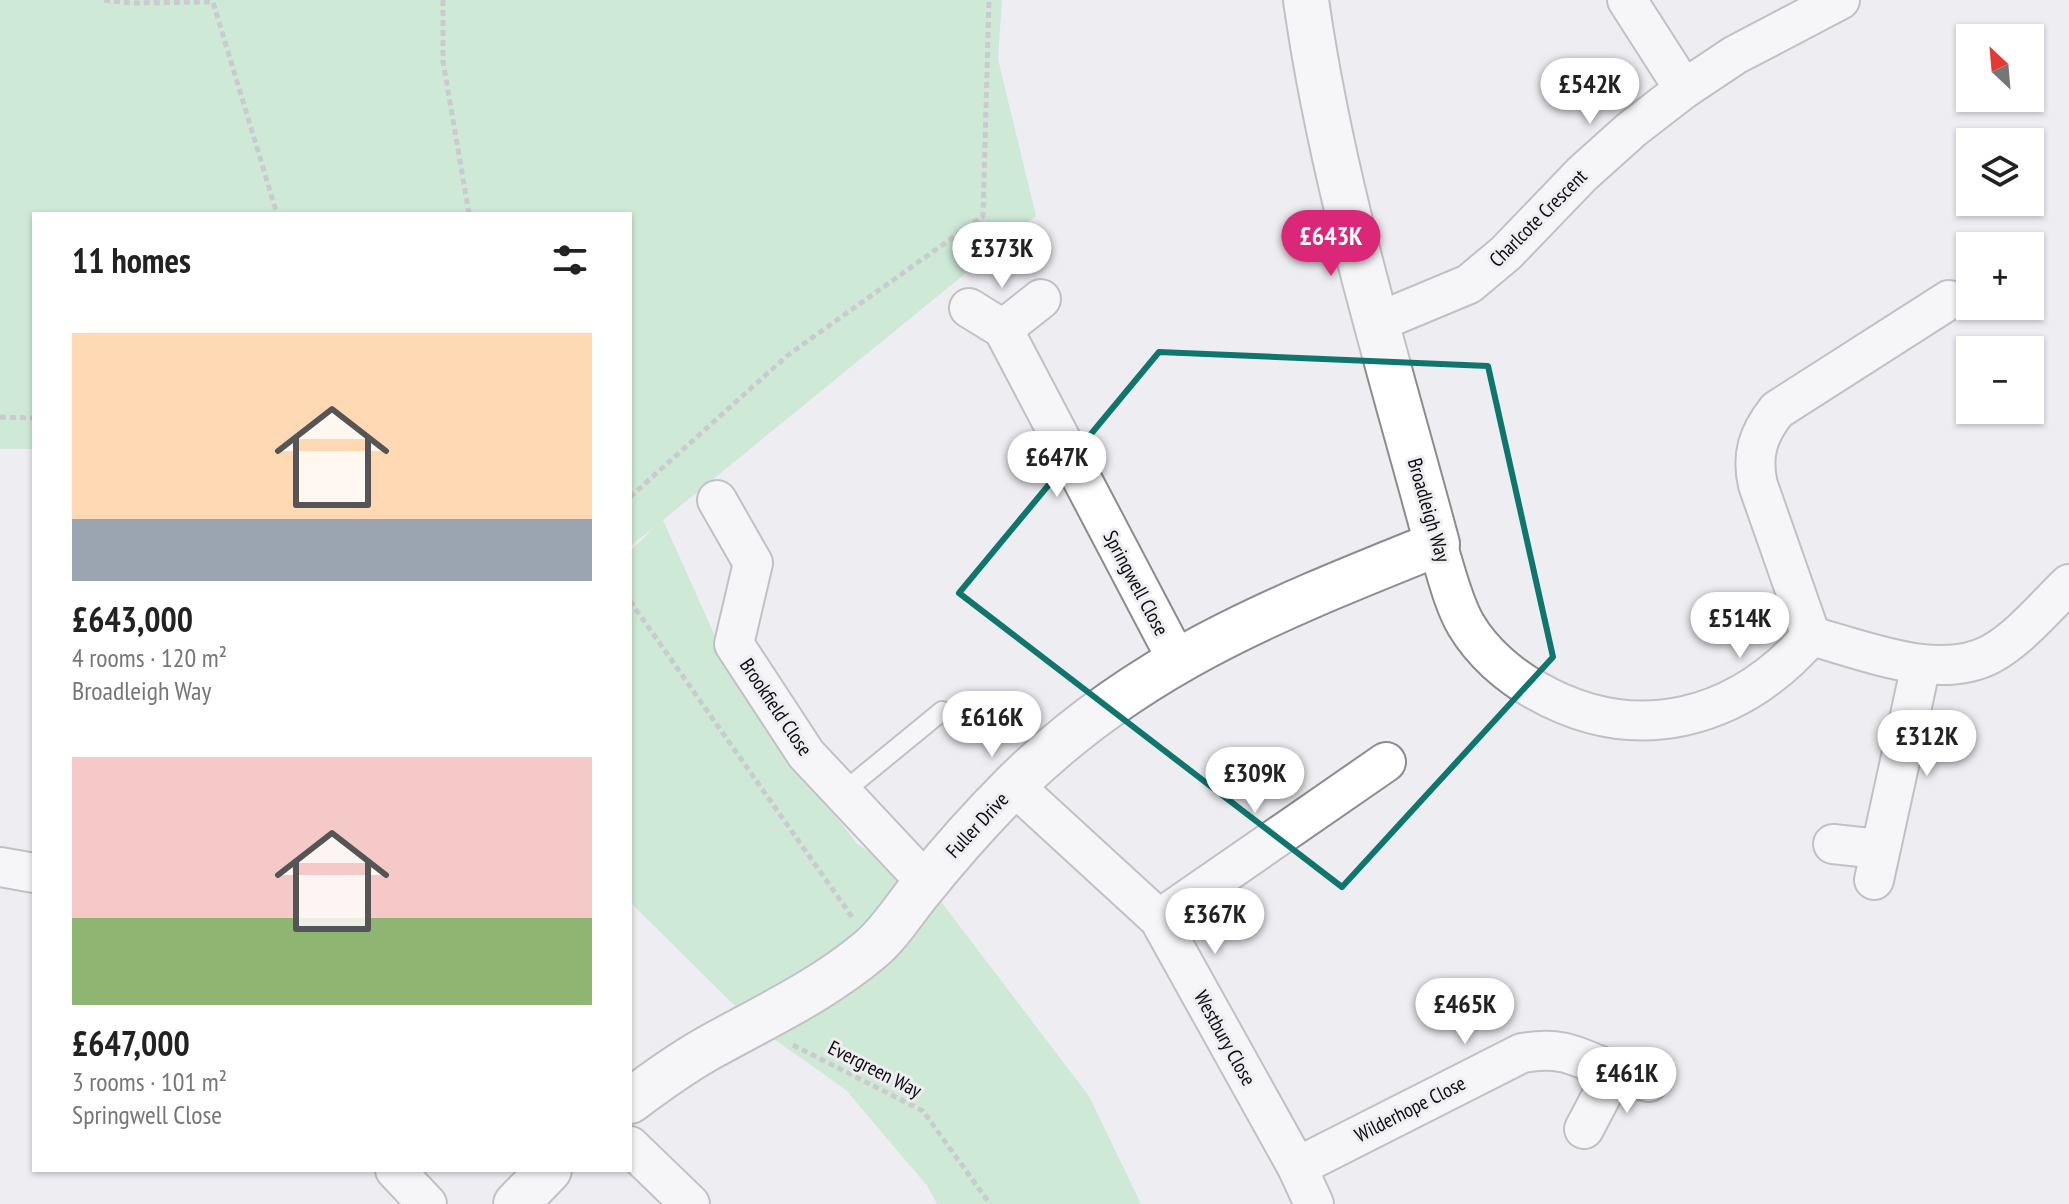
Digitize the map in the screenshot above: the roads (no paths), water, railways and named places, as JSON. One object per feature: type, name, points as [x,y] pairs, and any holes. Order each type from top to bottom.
[{"type":"street","name":"Broadleigh Way","points":[[1306,0],[1339,174],[1437,544],[1465,624],[1482,647],[1526,686],[1579,711],[1640,721],[1705,711],[1736,698],[1789,661],[1811,636]]},
{"type":"street","points":[[1627,0],[1684,89]]},
{"type":"street","name":"Charlcote Crescent","points":[[1378,322],[1469,284],[1506,253],[1582,174],[1631,130],[1684,89],[1735,55],[1840,0]]},
{"type":"street","points":[[969,308],[1003,329],[1041,299]]},
{"type":"street","points":[[1949,300],[1784,405],[1765,425],[1758,442],[1755,471],[1758,485],[1811,636],[1921,665],[1957,666],[1992,654],[2010,642],[2066,570]]},
{"type":"street","name":"Springwell Close","points":[[1003,329],[1177,660]]},
{"type":"street","name":"Brookfield Close","points":[[717,500],[753,563],[734,644],[806,754],[926,882]]},
{"type":"street","name":"Fuller Drive","points":[[632,1100],[703,1051],[806,997],[873,948],[926,882],[1014,786],[1091,718],[1177,660],[1216,639],[1307,597],[1437,544]]},
{"type":"street","points":[[1833,844],[1877,864],[1921,665]]},
{"type":"street","points":[[1159,919],[1386,762]]},
{"type":"street","name":"Westbury Close","points":[[1014,786],[1159,919],[1297,1167],[1314,1204]]},
{"type":"street","points":[[0,867],[32,873]]},
{"type":"street","name":"Wilderhope Close","points":[[1297,1167],[1522,1053],[1558,1050],[1576,1054],[1632,1077],[1584,1129]]},
{"type":"street","points":[[632,1148],[690,1204]]},
{"type":"street","points":[[397,1172],[427,1204]]},
{"type":"street","points":[[516,1204],[547,1172]]},
{"type":"lane","points":[[842,793],[942,711]]}]
